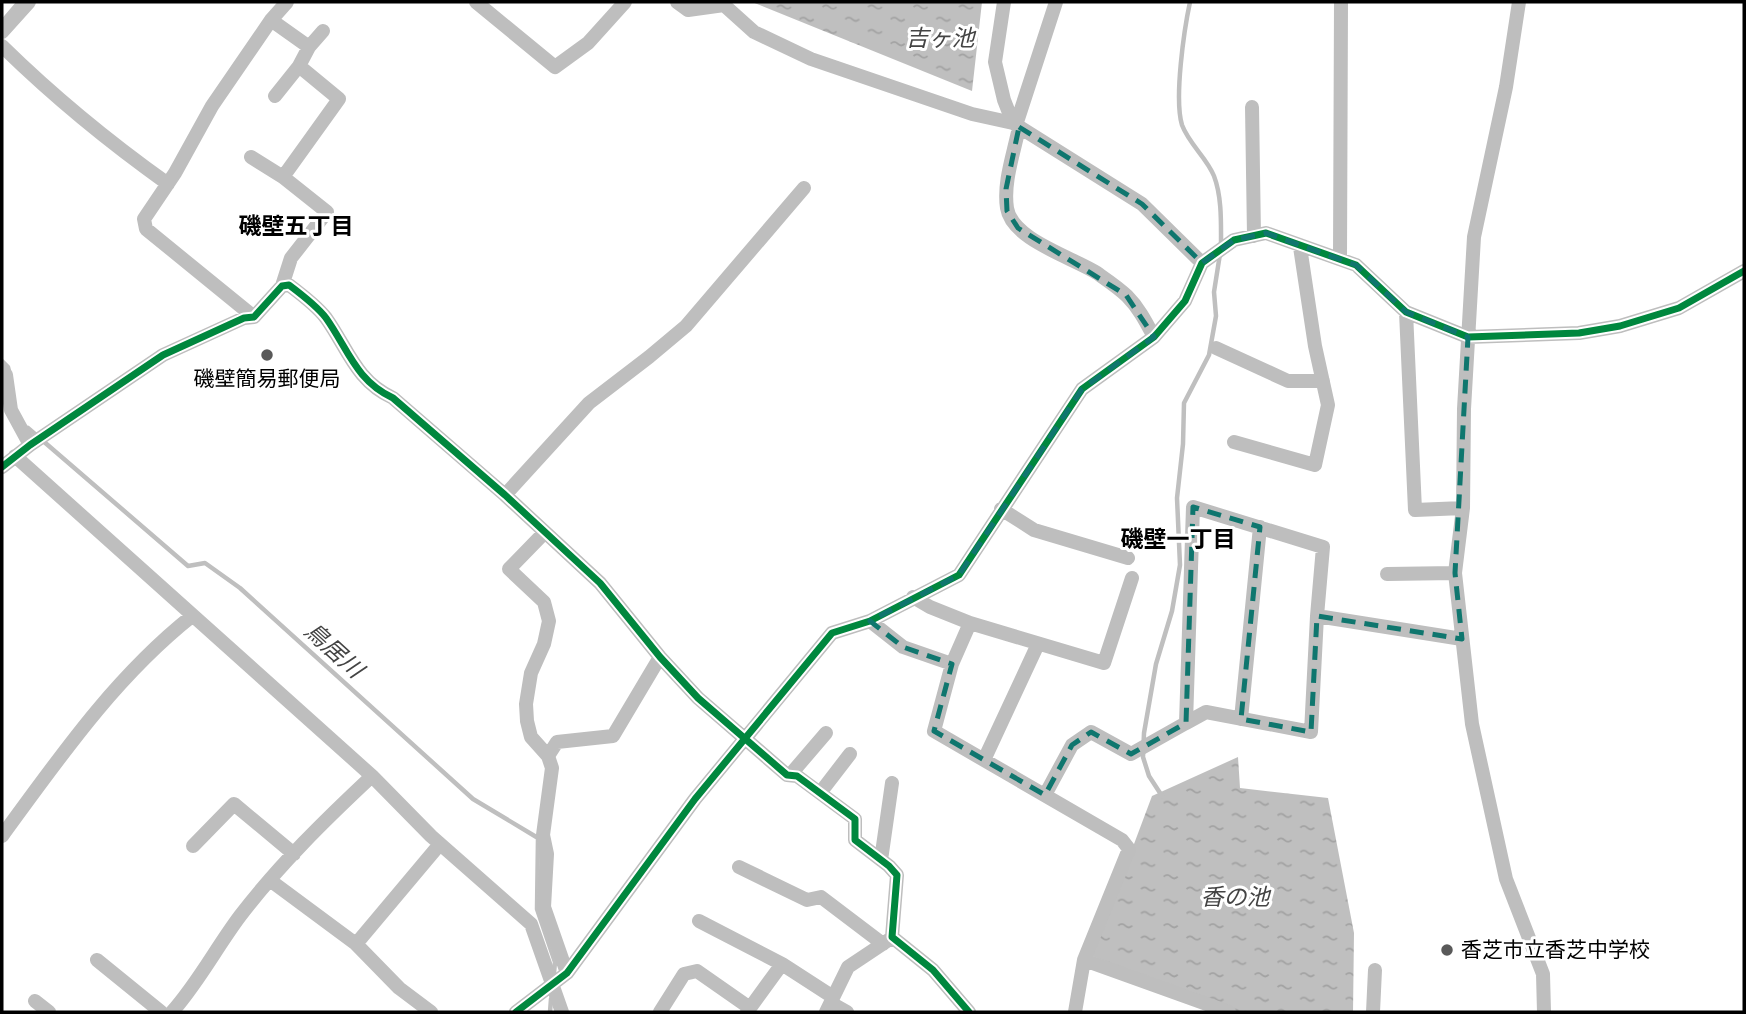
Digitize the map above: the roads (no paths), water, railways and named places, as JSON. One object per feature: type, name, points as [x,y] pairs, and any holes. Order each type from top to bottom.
[{"type":"street","points":[[2,32],[29,2]]},
{"type":"street","points":[[254,317],[146,229],[145,219],[212,106],[271,20],[287,2]]},
{"type":"street","points":[[476,2],[555,67],[588,43],[625,2]]},
{"type":"street","points":[[677,2],[688,9],[724,5],[754,32],[811,59],[972,114],[1016,125],[1142,204],[1202,263]]},
{"type":"street","points":[[1004,2],[995,62],[1004,100],[1016,125]]},
{"type":"street","points":[[1056,2],[1016,125],[1006,189],[1007,211],[1018,228],[1033,240],[1096,273],[1126,295],[1140,311],[1154,337]]},
{"type":"street","points":[[1340,260],[1341,2]]},
{"type":"street","points":[[1519,2],[1506,87],[1474,237],[1463,508],[1455,573],[1472,724],[1506,880],[1543,974],[1544,1012]]},
{"type":"street","points":[[271,20],[309,47]]},
{"type":"street","points":[[275,96],[323,31]]},
{"type":"street","points":[[2,46],[52,95],[129,157],[168,184]]},
{"type":"street","points":[[283,177],[339,99],[299,66]]},
{"type":"street","points":[[1252,107],[1254,236]]},
{"type":"street","points":[[2,467],[163,355],[244,318],[254,317],[282,286],[291,258],[327,212],[283,177],[251,157]]},
{"type":"street","points":[[505,495],[589,403],[686,326],[804,188]]},
{"type":"street","points":[[516,1012],[566,973],[695,799],[832,633],[870,621],[959,575],[1082,389],[1154,337],[1185,301],[1202,263],[1234,240],[1266,233],[1356,265],[1406,312],[1468,337],[1579,333],[1620,326],[1679,308],[1744,271]]},
{"type":"street","points":[[1234,442],[1315,465],[1328,405],[1315,346],[1300,247]]},
{"type":"street","points":[[282,286],[289,285],[296,290],[325,317],[362,376],[380,392],[393,398],[505,495],[600,583],[660,657],[698,698],[790,775],[797,776],[855,819],[855,840],[897,876],[888,940],[848,967],[830,1004]]},
{"type":"street","points":[[1406,312],[1415,510],[1463,508]]},
{"type":"street","points":[[1216,348],[1288,382],[1323,381]]},
{"type":"street","points":[[2,371],[6,375],[11,411],[30,445]]},
{"type":"street","points":[[15,456],[372,776],[440,844],[531,925],[562,1012]]},
{"type":"street","points":[[1045,795],[1072,746],[1091,732],[1131,754],[1206,712],[1311,732],[1323,547],[1193,507],[1186,723]]},
{"type":"street","points":[[1001,509],[1034,530],[1128,558]]},
{"type":"street","points":[[1241,719],[1259,527]]},
{"type":"street","points":[[545,533],[509,569],[544,602],[549,621],[544,644],[531,673],[526,704],[531,737],[548,755],[552,768],[543,835],[547,853],[544,907],[566,973]]},
{"type":"street","points":[[1387,574],[1455,573]]},
{"type":"street","points":[[913,597],[970,623],[1104,663],[1132,578]]},
{"type":"street","points":[[2,836],[81,728],[169,634],[192,616]]},
{"type":"street","points":[[1317,616],[1462,639]]},
{"type":"street","points":[[870,621],[903,647],[952,664]]},
{"type":"street","points":[[970,623],[952,664],[934,731],[1122,840],[1129,849],[1084,960],[1075,1012]]},
{"type":"street","points":[[984,760],[1038,644]]},
{"type":"street","points":[[548,755],[557,742],[613,736],[660,657]]},
{"type":"street","points":[[790,775],[825,733]]},
{"type":"street","points":[[820,793],[850,754]]},
{"type":"street","points":[[172,1012],[240,916],[319,825],[372,776]]},
{"type":"street","points":[[881,860],[892,783]]},
{"type":"street","points":[[193,846],[234,804],[294,854]]},
{"type":"street","points":[[356,944],[440,844]]},
{"type":"street","points":[[739,867],[807,900],[821,897],[933,970],[970,1012]]},
{"type":"street","points":[[271,881],[356,944],[399,988],[430,1012]]},
{"type":"street","points":[[699,921],[782,964],[830,1004],[847,1012]]},
{"type":"street","points":[[97,960],[160,1012]]},
{"type":"street","points":[[1084,960],[1229,1012]]},
{"type":"street","points":[[660,1012],[684,974],[697,971],[749,1010],[782,964]]},
{"type":"street","points":[[1373,1012],[1375,970]]},
{"type":"street","points":[[35,1001],[49,1012]]},
{"type":"water","name":"吉ヶ池","points":[[752,2],[982,2],[972,91]]},
{"type":"water","name":"香の池","points":[[1238,757],[1240,788],[1328,798],[1354,933],[1353,1012],[1234,1012],[1092,956],[1152,796]]},
{"type":"waterway","name":"鳥居川","points":[[2,22],[19,2]]},
{"type":"waterway","points":[[1190,2],[1181,64],[1180,113],[1185,132],[1211,169],[1217,184],[1221,246]]},
{"type":"waterway","points":[[1162,796],[1149,776],[1143,757],[1144,733],[1156,664],[1172,611],[1180,565],[1177,498],[1184,403],[1209,355],[1216,316],[1214,292],[1220,254]]},
{"type":"waterway","name":"鳥居川","points":[[2,361],[9,371]]},
{"type":"waterway","name":"鳥居川","points":[[28,428],[188,566],[205,563],[240,588],[473,799],[538,838],[537,909],[555,962],[554,973]]},
{"type":"waterway","name":"鳥居川","points":[[550,1012],[551,999]]},
{"type":"place","name":"磯壁簡易郵便局","points":[[267,355]]},
{"type":"place","name":"香芝市立香芝中学校","points":[[1447,950]]},
{"type":"district","name":"磯壁五丁目","points":[[296,226]]},
{"type":"district","name":"磯壁一丁目","points":[[1178,539]]}]
